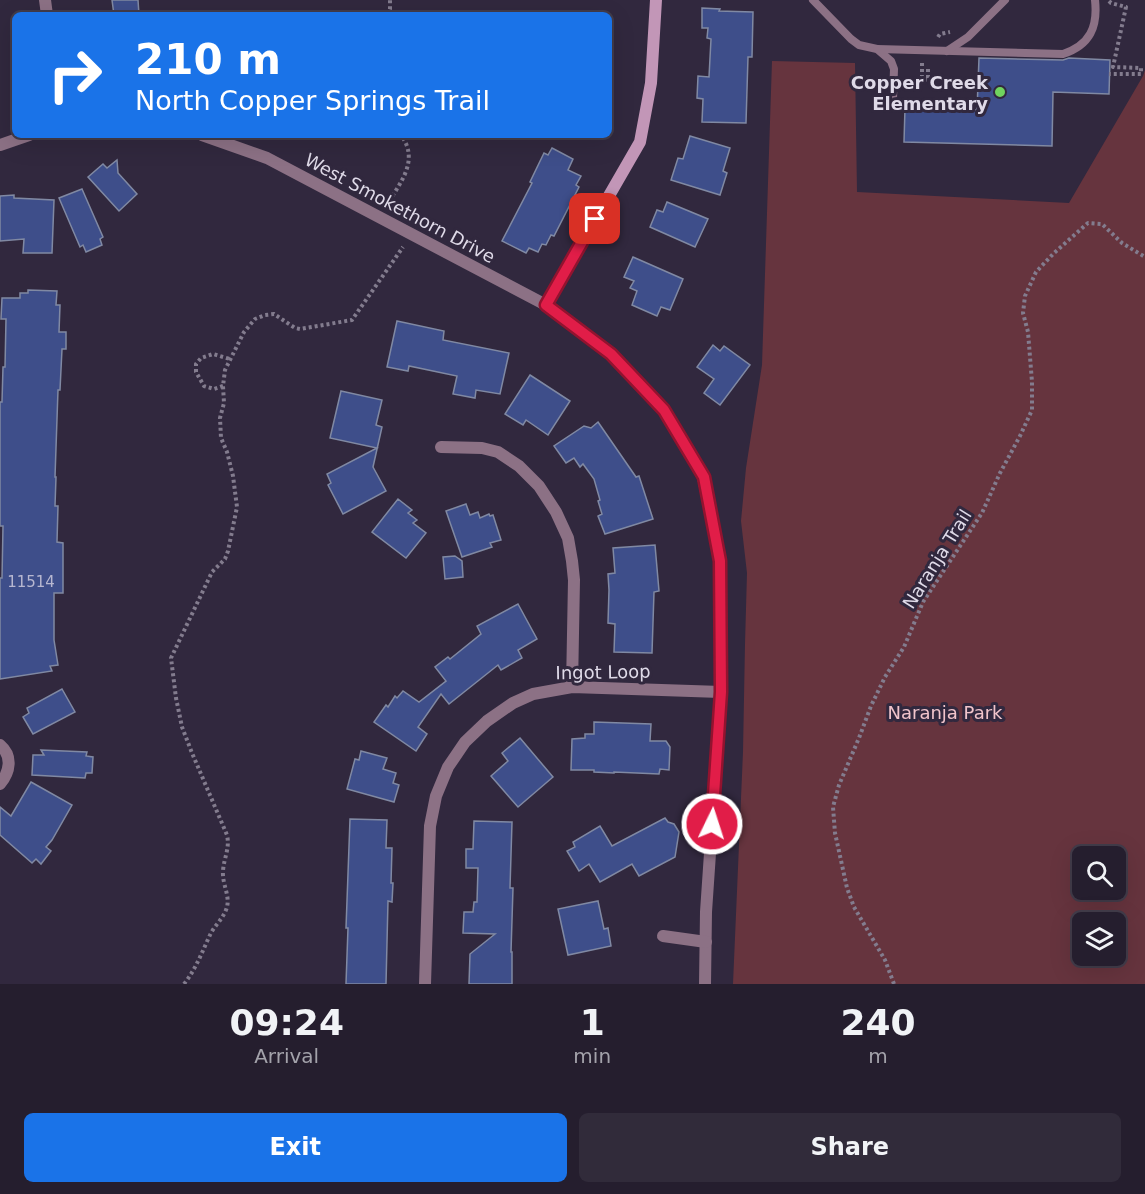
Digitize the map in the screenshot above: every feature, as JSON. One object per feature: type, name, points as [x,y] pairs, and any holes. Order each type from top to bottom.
[{"type":"street","points":[[546,305],[639,142],[651,84],[656,0]]},
{"type":"street","points":[[0,145],[20,138]]},
{"type":"street","name":"West Smokethorn Drive","points":[[210,138],[267,158],[546,305],[611,354],[664,410],[704,477],[720,561],[721,692],[706,912],[705,984]]},
{"type":"street","points":[[441,447],[482,448],[498,453],[519,465],[539,486],[556,512],[568,538],[573,561],[572,687]]},
{"type":"street","name":"Ingot Loop","points":[[425,984],[430,826],[436,796],[448,767],[465,742],[487,721],[513,703],[533,693],[572,687],[721,692]]},
{"type":"street","points":[[0,745],[9,757],[7,775],[0,784]]},
{"type":"street","points":[[663,936],[706,942]]},
{"type":"lane","points":[[813,0],[850,39],[859,45],[878,49],[1063,54],[1073,51],[1084,43],[1092,31],[1096,11],[1095,0]]},
{"type":"lane","points":[[947,51],[968,37],[1005,0]]},
{"type":"lane","points":[[878,49],[891,61],[894,69],[893,99]]},
{"type":"path","points":[[1108,0],[1126,8],[1113,68],[1141,68],[1141,74],[1109,74]]},
{"type":"path","points":[[922,63],[922,79],[928,80],[928,67]]},
{"type":"path","points":[[379,217],[410,164],[409,150],[403,138]]},
{"type":"path","name":"Naranja Trail","points":[[894,984],[885,960],[854,907],[847,888],[832,807],[839,784],[871,706],[885,677],[904,647],[923,602],[982,513],[1032,410],[1028,332],[1023,313],[1025,296],[1036,272],[1088,223],[1102,224],[1122,243],[1145,257]]},
{"type":"path","points":[[184,984],[195,968],[210,933],[225,912],[228,896],[223,869],[229,845],[228,835],[182,727],[171,658],[212,572],[225,559],[237,507],[228,452],[221,438],[220,418],[224,403],[225,370],[244,332],[255,319],[265,315],[274,314],[300,329],[352,320],[411,234]]},
{"type":"path","points":[[223,386],[214,389],[204,386],[196,372],[196,364],[201,358],[213,354],[230,359]]},
{"type":"green space","name":"Naranja Park","points":[[772,61],[855,63],[857,192],[1069,203],[1145,70],[1145,984],[733,984],[743,752],[747,573],[741,521],[746,468],[762,365]]},
{"type":"building","points":[[112,0],[138,0],[139,12],[114,12]]},
{"type":"building","points":[[702,8],[753,12],[752,57],[748,57],[746,123],[702,122],[703,99],[697,98],[698,76],[709,77],[711,39],[707,38],[708,28],[702,28]]},
{"type":"building","points":[[979,58],[1110,60],[1109,94],[1053,92],[1052,146],[904,142],[905,108],[977,110]]},
{"type":"building","points":[[690,136],[730,148],[723,171],[727,173],[720,195],[671,180],[678,158],[683,159]]},
{"type":"building","points":[[552,148],[573,159],[568,170],[581,176],[576,185],[579,187],[554,236],[551,235],[546,245],[542,244],[538,252],[529,248],[526,253],[502,241],[532,183],[530,182],[544,153],[548,155]]},
{"type":"building","points":[[117,160],[118,173],[137,194],[119,211],[88,177],[103,164],[107,168]]},
{"type":"building","points":[[82,189],[103,237],[100,239],[102,245],[86,252],[83,245],[80,247],[59,198]]},
{"type":"building","points":[[14,195],[14,198],[54,200],[52,253],[23,253],[24,239],[0,241],[0,196]]},
{"type":"building","points":[[667,202],[708,219],[695,247],[650,227],[657,210],[663,212]]},
{"type":"building","points":[[633,257],[683,279],[670,310],[661,307],[657,316],[632,305],[637,291],[630,288],[634,281],[624,277]]},
{"type":"building","points":[[28,290],[57,291],[56,305],[60,305],[59,332],[66,332],[66,349],[62,349],[60,390],[58,390],[55,477],[55,506],[58,506],[57,542],[63,543],[63,593],[54,593],[54,640],[58,665],[50,666],[52,671],[0,679],[0,578],[2,578],[3,526],[0,526],[0,402],[2,402],[3,367],[5,367],[6,319],[1,319],[2,298],[20,298],[20,293],[28,293]]},
{"type":"building","points":[[397,321],[444,331],[443,340],[509,353],[500,394],[476,390],[475,398],[453,394],[457,376],[409,366],[408,371],[387,367]]},
{"type":"building","points":[[713,345],[720,351],[724,346],[750,365],[720,405],[704,393],[714,379],[697,367]]},
{"type":"building","points":[[530,375],[570,401],[548,435],[526,420],[523,425],[505,414]]},
{"type":"building","points":[[341,391],[382,400],[376,425],[382,427],[373,467],[386,491],[343,514],[328,485],[331,483],[327,474],[377,448],[330,438]]},
{"type":"building","points":[[598,422],[636,477],[639,476],[653,519],[605,534],[598,516],[602,514],[594,479],[583,464],[580,467],[574,458],[566,463],[554,446],[584,426],[591,428]]},
{"type":"building","points":[[398,499],[412,510],[408,513],[417,520],[413,523],[426,533],[406,558],[372,532]]},
{"type":"building","points":[[466,504],[470,515],[478,512],[480,518],[489,514],[493,515],[501,540],[490,543],[492,547],[462,557],[446,511]]},
{"type":"building","points":[[655,545],[659,591],[654,592],[652,653],[614,652],[615,624],[608,623],[608,574],[615,573],[613,548]]},
{"type":"building","points":[[455,556],[462,561],[463,577],[445,579],[443,557]]},
{"type":"building","points":[[518,604],[537,639],[518,650],[522,658],[501,670],[498,665],[449,704],[441,694],[418,727],[427,734],[416,751],[374,722],[386,705],[388,707],[395,696],[397,698],[403,691],[419,702],[446,681],[435,667],[448,657],[450,659],[481,634],[477,626]]},
{"type":"building","points":[[62,689],[75,712],[33,734],[23,717],[29,713],[27,708]]},
{"type":"building","points":[[594,722],[651,724],[650,741],[666,741],[670,747],[669,770],[660,769],[659,774],[571,770],[572,739],[585,738],[585,734],[594,734]]},
{"type":"building","points":[[520,738],[553,777],[518,807],[491,776],[508,761],[502,753]]},
{"type":"building","points":[[41,750],[87,752],[86,756],[93,757],[92,773],[86,773],[85,778],[32,775],[33,755],[44,755]]},
{"type":"building","points":[[361,751],[387,758],[383,769],[396,773],[393,783],[399,785],[394,802],[347,789],[355,759],[359,760]]},
{"type":"building","points":[[31,782],[72,805],[46,847],[51,851],[41,864],[36,859],[32,863],[0,835],[0,807],[11,816]]},
{"type":"building","points":[[665,818],[674,824],[679,832],[675,857],[639,876],[632,864],[600,882],[589,864],[579,871],[567,851],[575,847],[573,842],[600,826],[612,846]]},
{"type":"building","points":[[350,819],[387,820],[386,848],[392,848],[391,883],[393,883],[392,902],[388,901],[386,984],[346,984]]},
{"type":"building","points":[[474,821],[512,822],[510,888],[513,888],[512,984],[469,984],[470,954],[495,934],[463,933],[464,912],[473,912],[474,902],[477,902],[478,868],[466,868],[466,849],[473,849]]},
{"type":"building","points":[[598,901],[604,929],[608,928],[611,946],[568,955],[558,909]]},
{"type":"place","name":"Copper Creek Elementary","points":[[1000,92]]},
{"type":"route","points":[[595,219],[546,305],[611,354],[664,410],[704,477],[720,561],[721,692],[712,824]]}]
